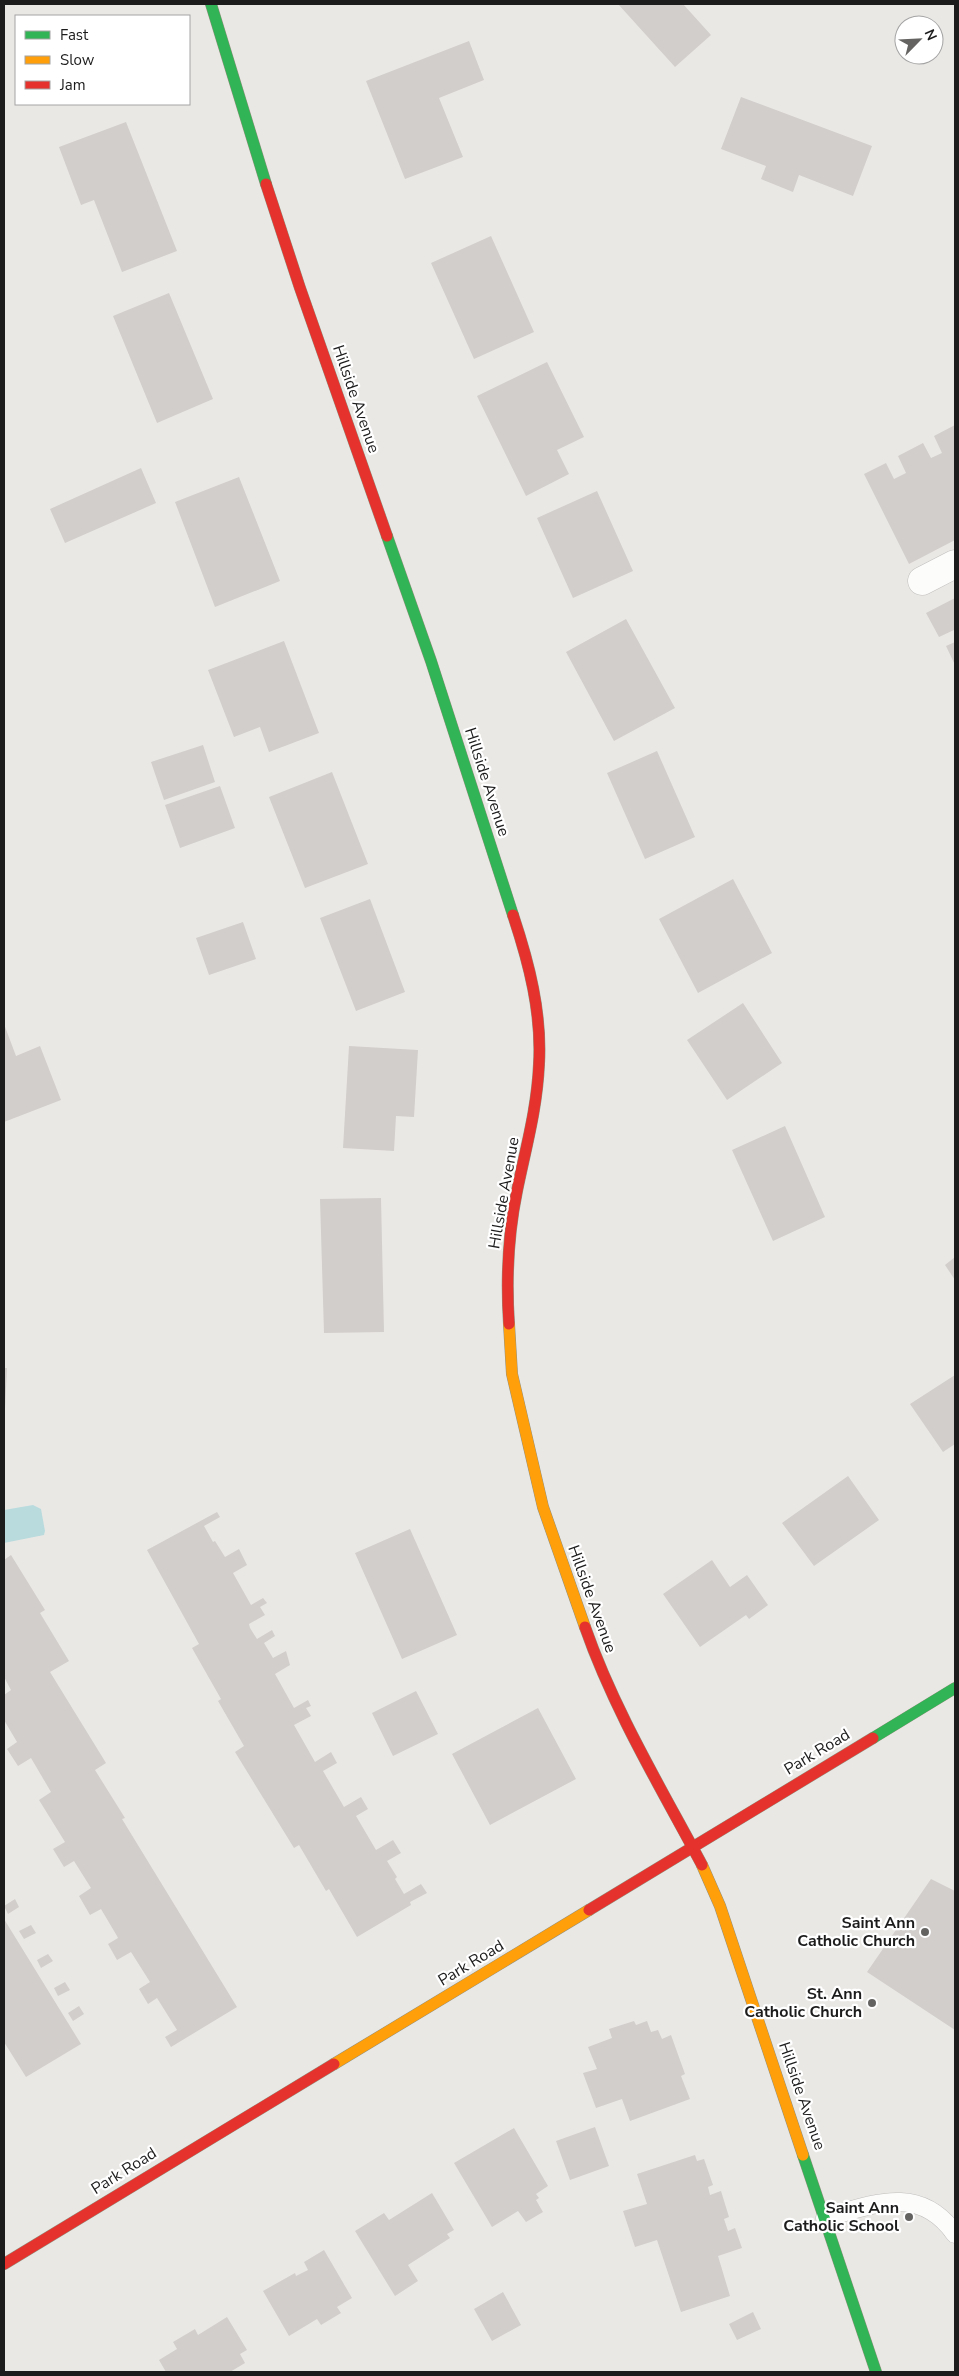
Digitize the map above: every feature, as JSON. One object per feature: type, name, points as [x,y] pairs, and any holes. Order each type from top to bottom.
[{"type":"street","name":"Hillside Avenue","points":[[211,4],[256,153],[300,288],[431,661],[529,964],[539,1030],[539,1064],[532,1130],[517,1192],[507,1265],[506,1301],[515,1392],[543,1507],[595,1656],[610,1691],[693,1847],[720,1906],[876,2372]]},
{"type":"street","points":[[922,581],[955,564]]},
{"type":"street","name":"Park Road","points":[[4,2264],[955,1688]]},
{"type":"lane","points":[[825,2218],[865,2206],[898,2200],[926,2206],[950,2226],[955,2234]]},
{"type":"water","points":[[33,1505],[41,1509],[44,1535],[4,1543],[4,1510]]},
{"type":"building","points":[[618,4],[683,4],[711,35],[675,67]]},
{"type":"building","points":[[469,41],[484,80],[439,98],[463,157],[405,179],[366,81]]},
{"type":"building","points":[[741,97],[872,146],[853,196],[799,175],[793,192],[761,179],[766,166],[721,149]]},
{"type":"building","points":[[126,122],[177,251],[122,272],[94,200],[81,205],[59,147]]},
{"type":"building","points":[[491,236],[534,332],[474,359],[431,263]]},
{"type":"building","points":[[169,293],[213,399],[157,423],[113,316]]},
{"type":"building","points":[[547,362],[584,437],[557,450],[569,474],[526,496],[477,396]]},
{"type":"building","points":[[955,425],[955,540],[909,564],[864,474],[886,463],[894,479],[906,473],[898,456],[923,443],[931,458],[942,453],[934,436]]},
{"type":"building","points":[[141,468],[156,503],[65,543],[50,509]]},
{"type":"building","points":[[239,477],[280,581],[215,607],[175,502]]},
{"type":"building","points":[[597,491],[633,571],[573,598],[537,518]]},
{"type":"building","points":[[955,598],[955,633],[954,630],[939,637],[926,613]]},
{"type":"building","points":[[626,619],[675,708],[614,741],[566,652]]},
{"type":"building","points":[[284,641],[319,733],[269,752],[260,727],[234,737],[208,670]]},
{"type":"building","points":[[955,642],[955,665],[946,646]]},
{"type":"building","points":[[203,745],[215,782],[164,800],[151,762]]},
{"type":"building","points":[[657,751],[695,837],[645,859],[607,773]]},
{"type":"building","points":[[332,772],[368,864],[305,888],[269,797]]},
{"type":"building","points":[[220,786],[235,828],[180,848],[165,805]]},
{"type":"building","points":[[733,879],[772,953],[698,993],[659,919]]},
{"type":"building","points":[[370,899],[405,992],[356,1011],[320,918]]},
{"type":"building","points":[[243,922],[256,959],[209,975],[196,938]]},
{"type":"building","points":[[743,1003],[782,1063],[727,1100],[687,1040]]},
{"type":"building","points":[[4,1024],[16,1056],[40,1046],[61,1100],[4,1122]]},
{"type":"building","points":[[349,1046],[418,1050],[414,1117],[396,1116],[394,1151],[343,1148]]},
{"type":"building","points":[[785,1126],[825,1217],[773,1241],[732,1150]]},
{"type":"building","points":[[381,1198],[384,1332],[324,1333],[320,1199]]},
{"type":"building","points":[[955,1257],[955,1280],[945,1265]]},
{"type":"building","points":[[4,1368],[7,1368],[5,1409],[4,1409]]},
{"type":"building","points":[[955,1375],[955,1444],[943,1452],[910,1404]]},
{"type":"building","points":[[848,1476],[879,1520],[814,1566],[782,1523]]},
{"type":"building","points":[[217,1512],[220,1517],[204,1526],[213,1542],[215,1541],[225,1557],[239,1549],[247,1565],[233,1573],[251,1605],[263,1598],[267,1603],[260,1607],[265,1615],[249,1624],[250,1628],[257,1639],[272,1630],[275,1636],[264,1643],[273,1658],[286,1651],[290,1665],[275,1674],[294,1708],[308,1700],[311,1706],[306,1708],[311,1716],[294,1725],[315,1762],[331,1752],[337,1763],[323,1771],[344,1807],[361,1797],[368,1809],[356,1816],[376,1850],[393,1840],[401,1853],[387,1861],[397,1877],[395,1879],[404,1894],[421,1884],[427,1893],[410,1902],[411,1905],[357,1937],[329,1889],[326,1891],[299,1845],[294,1848],[235,1752],[244,1746],[218,1701],[221,1699],[192,1648],[199,1644],[147,1550]]},
{"type":"building","points":[[410,1529],[457,1635],[402,1659],[355,1553]]},
{"type":"building","points":[[11,1555],[45,1610],[40,1613],[69,1661],[50,1672],[106,1763],[95,1770],[125,1818],[122,1819],[237,2007],[171,2047],[165,2037],[177,2030],[157,1998],[148,2004],[139,1989],[150,1982],[131,1952],[117,1960],[108,1944],[118,1938],[101,1909],[90,1915],[79,1896],[91,1888],[74,1861],[64,1867],[53,1849],[65,1842],[39,1800],[51,1792],[31,1758],[18,1766],[7,1749],[17,1742],[4,1720],[4,1695],[11,1690],[4,1677],[4,1560]]},
{"type":"building","points":[[712,1560],[730,1587],[747,1575],[768,1605],[749,1619],[746,1615],[700,1647],[663,1594]]},
{"type":"building","points":[[416,1691],[438,1734],[393,1756],[372,1713]]},
{"type":"building","points":[[538,1708],[576,1779],[490,1825],[452,1754]]},
{"type":"building","name":"Saint Ann Catholic Church","points":[[931,1879],[955,1891],[955,2030],[867,1972]]},
{"type":"building","points":[[15,1899],[19,1907],[8,1914],[4,1906]]},
{"type":"building","points":[[4,1919],[81,2044],[26,2077],[4,2042]]},
{"type":"building","points":[[31,1925],[36,1933],[24,1939],[19,1931]]},
{"type":"building","points":[[48,1954],[53,1961],[41,1968],[37,1960]]},
{"type":"building","points":[[65,1982],[70,1990],[58,1996],[54,1988]]},
{"type":"building","points":[[79,2006],[84,2014],[73,2021],[68,2013]]},
{"type":"building","points":[[634,2021],[636,2025],[647,2021],[651,2032],[658,2030],[662,2039],[671,2035],[685,2074],[681,2076],[690,2099],[630,2121],[622,2099],[596,2108],[583,2073],[597,2069],[588,2047],[612,2038],[609,2029]]},
{"type":"building","points":[[595,2127],[609,2166],[570,2180],[556,2141]]},
{"type":"building","points":[[514,2128],[548,2186],[536,2194],[539,2198],[536,2200],[543,2212],[526,2222],[518,2211],[492,2227],[454,2163]]},
{"type":"building","points":[[695,2155],[697,2161],[704,2159],[713,2185],[708,2187],[710,2195],[721,2191],[729,2217],[724,2219],[728,2231],[735,2228],[742,2248],[718,2256],[730,2296],[681,2312],[657,2240],[635,2247],[623,2211],[647,2204],[637,2174]]},
{"type":"building","points":[[432,2193],[454,2230],[447,2234],[450,2238],[408,2265],[418,2281],[395,2296],[355,2231],[384,2213],[389,2220]]},
{"type":"building","points":[[324,2250],[352,2298],[337,2307],[341,2313],[321,2325],[317,2319],[289,2336],[263,2291],[295,2273],[296,2276],[308,2270],[304,2262]]},
{"type":"building","points":[[503,2292],[521,2325],[492,2341],[474,2309]]},
{"type":"building","points":[[753,2312],[761,2329],[737,2340],[729,2324]]},
{"type":"building","points":[[227,2317],[247,2350],[240,2354],[245,2363],[230,2372],[166,2372],[159,2360],[177,2349],[173,2342],[195,2329],[198,2335]]},
{"type":"traffic: fast","points":[[211,4],[266,184]]},
{"type":"traffic: fast","points":[[387,536],[431,661],[513,915]]},
{"type":"traffic: fast","points":[[873,1738],[955,1688]]},
{"type":"traffic: fast","points":[[803,2155],[876,2372]]},
{"type":"traffic: slow","points":[[509,1324],[512,1374],[543,1507],[585,1627]]},
{"type":"traffic: slow","points":[[702,1865],[720,1906],[803,2155]]},
{"type":"traffic: slow","points":[[334,2064],[589,1910]]},
{"type":"traffic: jam","points":[[266,184],[300,288],[387,536]]},
{"type":"traffic: jam","points":[[509,1324],[508,1274],[510,1241],[517,1191],[531,1128],[539,1064],[538,1026],[533,988],[513,915]]},
{"type":"traffic: jam","points":[[585,1627],[624,1718],[702,1865]]},
{"type":"traffic: jam","points":[[589,1910],[873,1738]]},
{"type":"traffic: jam","points":[[4,2264],[334,2064]]},
{"type":"place","name":"Saint Ann Catholic Church","points":[[925,1932]]},
{"type":"place","name":"St. Ann Catholic Church","points":[[872,2003]]},
{"type":"place","name":"Saint Ann Catholic School","points":[[909,2217]]}]
